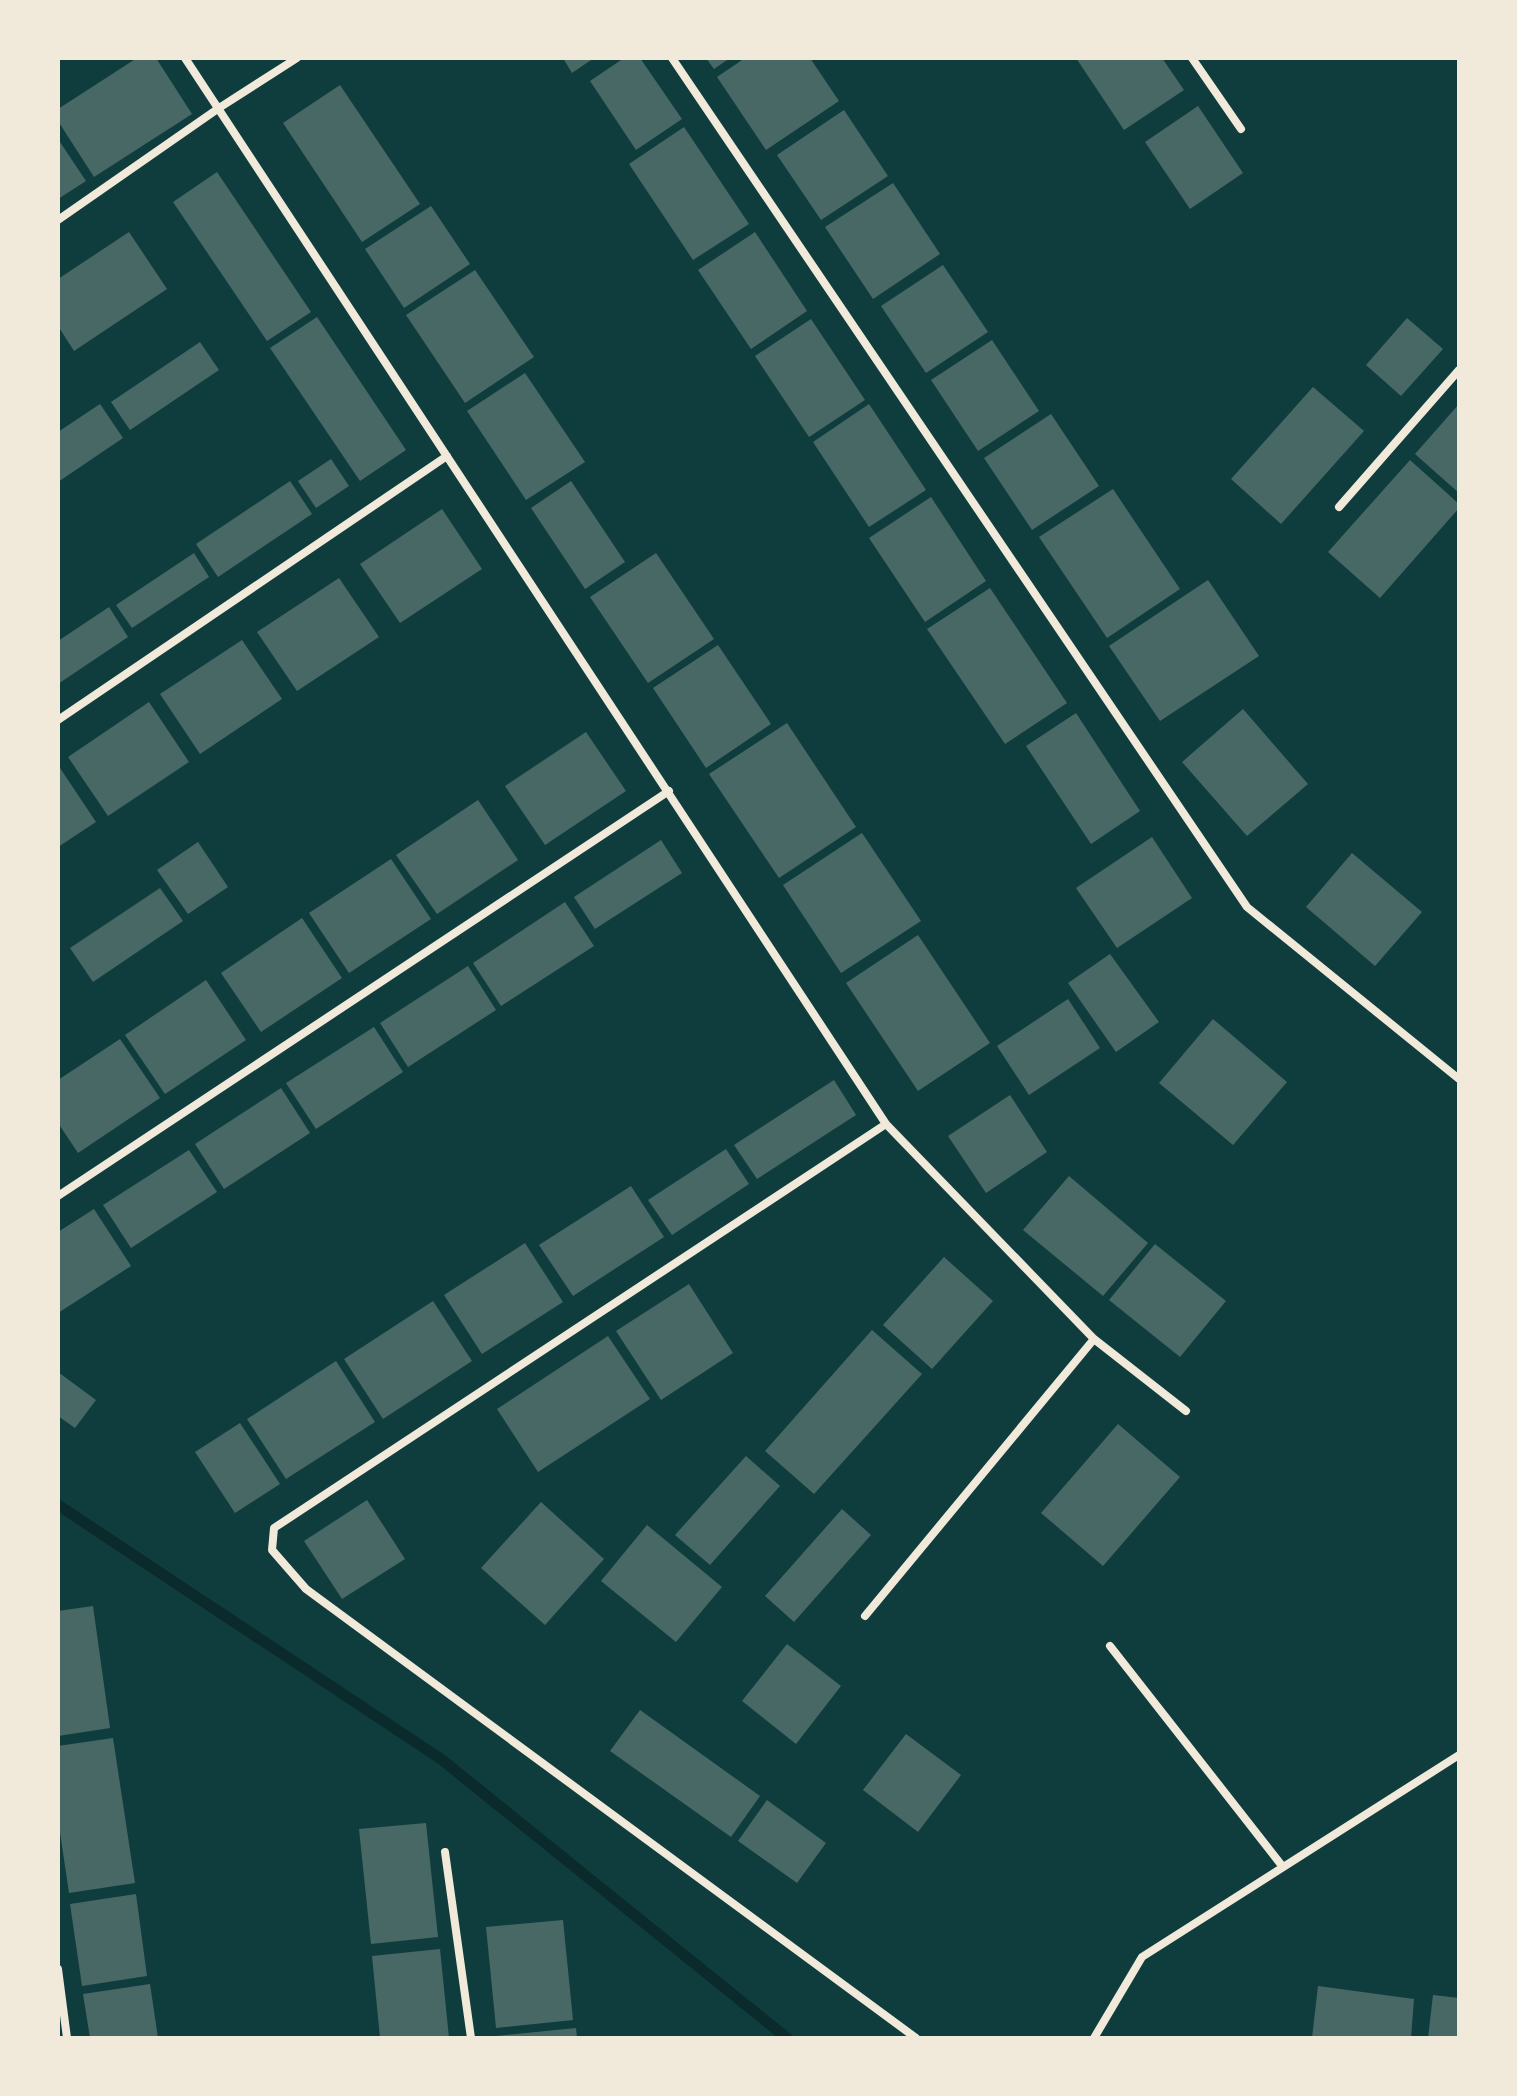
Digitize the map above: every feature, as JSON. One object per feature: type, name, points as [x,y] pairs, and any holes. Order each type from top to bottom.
[{"type":"street","points":[[185,58],[886,1124],[1094,1339],[1186,1411]]},
{"type":"street","points":[[58,220],[297,58]]},
{"type":"street","points":[[672,58],[1247,907],[1459,1079]]},
{"type":"street","points":[[1192,58],[1241,129]]},
{"type":"street","points":[[1339,507],[1459,370]]},
{"type":"street","points":[[58,720],[447,456]]},
{"type":"street","points":[[58,1196],[669,791]]},
{"type":"street","points":[[886,1124],[274,1528],[272,1550],[306,1589],[916,2038]]},
{"type":"street","points":[[865,1616],[1094,1339]]},
{"type":"street","points":[[1110,1646],[1283,1867]]},
{"type":"street","points":[[1094,2038],[1142,1957],[1459,1755]]},
{"type":"street","points":[[445,1852],[471,2038]]},
{"type":"street","points":[[58,1969],[67,2038]]},
{"type":"building","points":[[137,58],[156,58],[192,114],[94,177],[58,121],[58,109]]},
{"type":"building","points":[[563,58],[594,58],[572,73]]},
{"type":"building","points":[[624,58],[640,58],[682,119],[636,150],[590,81]]},
{"type":"building","points":[[706,58],[730,58],[714,69]]},
{"type":"building","points":[[745,58],[810,58],[839,101],[766,150],[717,77]]},
{"type":"building","points":[[1076,58],[1162,58],[1184,90],[1124,130]]},
{"type":"building","points":[[340,85],[420,204],[362,242],[283,123]]},
{"type":"building","points":[[1198,106],[1243,173],[1190,209],[1145,142]]},
{"type":"building","points":[[844,110],[888,176],[821,220],[777,155]]},
{"type":"building","points":[[684,127],[749,224],[693,260],[629,164]]},
{"type":"building","points":[[58,139],[86,181],[58,199]]},
{"type":"building","points":[[217,172],[311,312],[267,341],[173,202]]},
{"type":"building","points":[[893,183],[940,254],[873,299],[825,227]]},
{"type":"building","points":[[431,206],[470,264],[404,308],[365,249]]},
{"type":"building","points":[[129,232],[167,289],[74,351],[58,326],[58,279]]},
{"type":"building","points":[[755,232],[807,311],[751,349],[698,270]]},
{"type":"building","points":[[943,265],[988,332],[926,373],[881,306]]},
{"type":"building","points":[[475,270],[534,357],[465,403],[406,315]]},
{"type":"building","points":[[317,317],[406,450],[360,481],[270,348]]},
{"type":"building","points":[[1407,318],[1443,349],[1401,396],[1366,365]]},
{"type":"building","points":[[811,319],[865,400],[809,437],[755,356]]},
{"type":"building","points":[[992,340],[1039,411],[978,451],[931,380]]},
{"type":"building","points":[[200,342],[219,370],[130,430],[111,402]]},
{"type":"building","points":[[525,373],[585,462],[526,500],[467,411]]},
{"type":"building","points":[[1313,387],[1364,431],[1281,524],[1231,479]]},
{"type":"building","points":[[100,404],[123,438],[58,482],[58,432]]},
{"type":"building","points":[[869,404],[926,490],[869,527],[813,442]]},
{"type":"building","points":[[1459,404],[1459,493],[1415,454]]},
{"type":"building","points":[[1051,414],[1099,486],[1032,530],[984,458]]},
{"type":"building","points":[[331,459],[349,486],[316,508],[298,481]]},
{"type":"building","points":[[1410,460],[1459,504],[1459,508],[1380,598],[1328,552]]},
{"type":"building","points":[[290,481],[312,514],[218,577],[196,544]]},
{"type":"building","points":[[571,481],[625,562],[585,589],[531,508]]},
{"type":"building","points":[[1113,489],[1180,589],[1107,638],[1039,537]]},
{"type":"building","points":[[931,497],[986,581],[925,622],[869,538]]},
{"type":"building","points":[[442,509],[482,569],[400,623],[360,564]]},
{"type":"building","points":[[194,553],[209,577],[132,628],[116,605]]},
{"type":"building","points":[[656,553],[714,639],[648,683],[590,597]]},
{"type":"building","points":[[339,578],[379,637],[297,691],[257,632]]},
{"type":"building","points":[[1208,580],[1259,656],[1160,721],[1109,646]]},
{"type":"building","points":[[990,588],[1067,703],[1005,744],[927,629]]},
{"type":"building","points":[[109,607],[128,637],[58,684],[58,641]]},
{"type":"building","points":[[242,640],[282,699],[200,754],[160,694]]},
{"type":"building","points":[[718,645],[771,724],[706,768],[653,688]]},
{"type":"building","points":[[149,702],[189,762],[108,816],[68,757]]},
{"type":"building","points":[[1243,709],[1308,784],[1247,836],[1182,762]]},
{"type":"building","points":[[1076,713],[1140,811],[1091,844],[1026,746]]},
{"type":"building","points":[[787,723],[856,827],[779,878],[709,774]]},
{"type":"building","points":[[586,732],[626,791],[545,845],[505,786]]},
{"type":"building","points":[[58,765],[96,822],[58,847]]},
{"type":"building","points":[[478,800],[518,860],[437,914],[396,855]]},
{"type":"building","points":[[862,833],[921,921],[841,973],[783,885]]},
{"type":"building","points":[[1152,837],[1192,898],[1117,948],[1076,888]]},
{"type":"building","points":[[661,840],[682,873],[595,929],[574,897]]},
{"type":"building","points":[[198,842],[228,887],[188,914],[157,870]]},
{"type":"building","points":[[1352,853],[1422,912],[1375,966],[1306,907]]},
{"type":"building","points":[[391,859],[431,919],[349,973],[309,913]]},
{"type":"building","points":[[160,888],[183,921],[93,982],[70,948]]},
{"type":"building","points":[[565,902],[594,946],[501,1006],[473,963]]},
{"type":"building","points":[[302,918],[342,978],[261,1032],[221,973]]},
{"type":"building","points":[[918,935],[990,1043],[918,1091],[846,983]]},
{"type":"building","points":[[1110,954],[1159,1022],[1116,1052],[1068,983]]},
{"type":"building","points":[[468,966],[496,1010],[408,1067],[380,1023]]},
{"type":"building","points":[[206,980],[246,1040],[165,1094],[125,1035]]},
{"type":"building","points":[[1068,999],[1100,1048],[1029,1095],[997,1046]]},
{"type":"building","points":[[1213,1019],[1287,1082],[1233,1145],[1159,1083]]},
{"type":"building","points":[[374,1027],[403,1072],[316,1129],[286,1083]]},
{"type":"building","points":[[120,1039],[160,1098],[78,1153],[58,1123],[58,1080]]},
{"type":"building","points":[[834,1080],[856,1115],[757,1179],[734,1145]]},
{"type":"building","points":[[281,1088],[310,1133],[224,1189],[195,1144]]},
{"type":"building","points":[[1010,1095],[1047,1152],[986,1193],[948,1136]]},
{"type":"building","points":[[726,1149],[749,1184],[672,1235],[648,1200]]},
{"type":"building","points":[[189,1150],[217,1192],[131,1248],[103,1205]]},
{"type":"building","points":[[1069,1176],[1148,1243],[1103,1296],[1023,1230]]},
{"type":"building","points":[[631,1186],[664,1237],[573,1296],[539,1245]]},
{"type":"building","points":[[94,1209],[131,1266],[58,1313],[58,1232]]},
{"type":"building","points":[[525,1243],[563,1302],[482,1354],[444,1295]]},
{"type":"building","points":[[1155,1244],[1226,1301],[1180,1357],[1109,1300]]},
{"type":"building","points":[[944,1257],[993,1301],[932,1369],[883,1325]]},
{"type":"building","points":[[689,1284],[733,1353],[661,1400],[616,1331]]},
{"type":"building","points":[[433,1301],[472,1361],[383,1419],[344,1359]]},
{"type":"building","points":[[872,1330],[922,1374],[814,1494],[765,1451]]},
{"type":"building","points":[[608,1336],[650,1399],[538,1472],[497,1409]]},
{"type":"building","points":[[336,1361],[375,1422],[286,1479],[247,1419]]},
{"type":"building","points":[[58,1372],[96,1400],[75,1428],[58,1416]]},
{"type":"building","points":[[240,1423],[280,1484],[235,1513],[195,1452]]},
{"type":"building","points":[[1118,1424],[1180,1477],[1103,1566],[1041,1513]]},
{"type":"building","points":[[746,1456],[780,1486],[710,1565],[675,1535]]},
{"type":"building","points":[[367,1500],[405,1559],[342,1599],[304,1541]]},
{"type":"building","points":[[541,1502],[604,1559],[545,1625],[481,1568]]},
{"type":"building","points":[[842,1509],[871,1535],[794,1622],[765,1596]]},
{"type":"building","points":[[647,1525],[722,1587],[676,1642],[601,1581]]},
{"type":"building","points":[[93,1606],[110,1728],[58,1736],[58,1611]]},
{"type":"building","points":[[787,1644],[841,1686],[796,1744],[742,1701]]},
{"type":"building","points":[[640,1710],[760,1796],[731,1837],[610,1751]]},
{"type":"building","points":[[906,1734],[961,1775],[918,1832],[863,1790]]},
{"type":"building","points":[[113,1738],[135,1883],[69,1893],[58,1819],[58,1746]]},
{"type":"building","points":[[767,1800],[826,1843],[797,1883],[738,1841]]},
{"type":"building","points":[[426,1823],[438,1937],[371,1944],[359,1829]]},
{"type":"building","points":[[136,1894],[147,1976],[82,1986],[70,1904]]},
{"type":"building","points":[[563,1920],[573,2020],[496,2028],[486,1927]]},
{"type":"building","points":[[440,1949],[449,2038],[380,2038],[372,1956]]},
{"type":"building","points":[[150,1984],[158,2038],[90,2038],[83,1994]]},
{"type":"building","points":[[1318,1986],[1414,1999],[1411,2038],[1312,2038]]},
{"type":"building","points":[[1433,1995],[1459,1998],[1459,2038],[1428,2038]]},
{"type":"building","points":[[576,2028],[577,2038],[496,2038],[496,2036]]},
{"type":"waterway","points":[[58,1505],[441,1759],[787,2038]]}]
